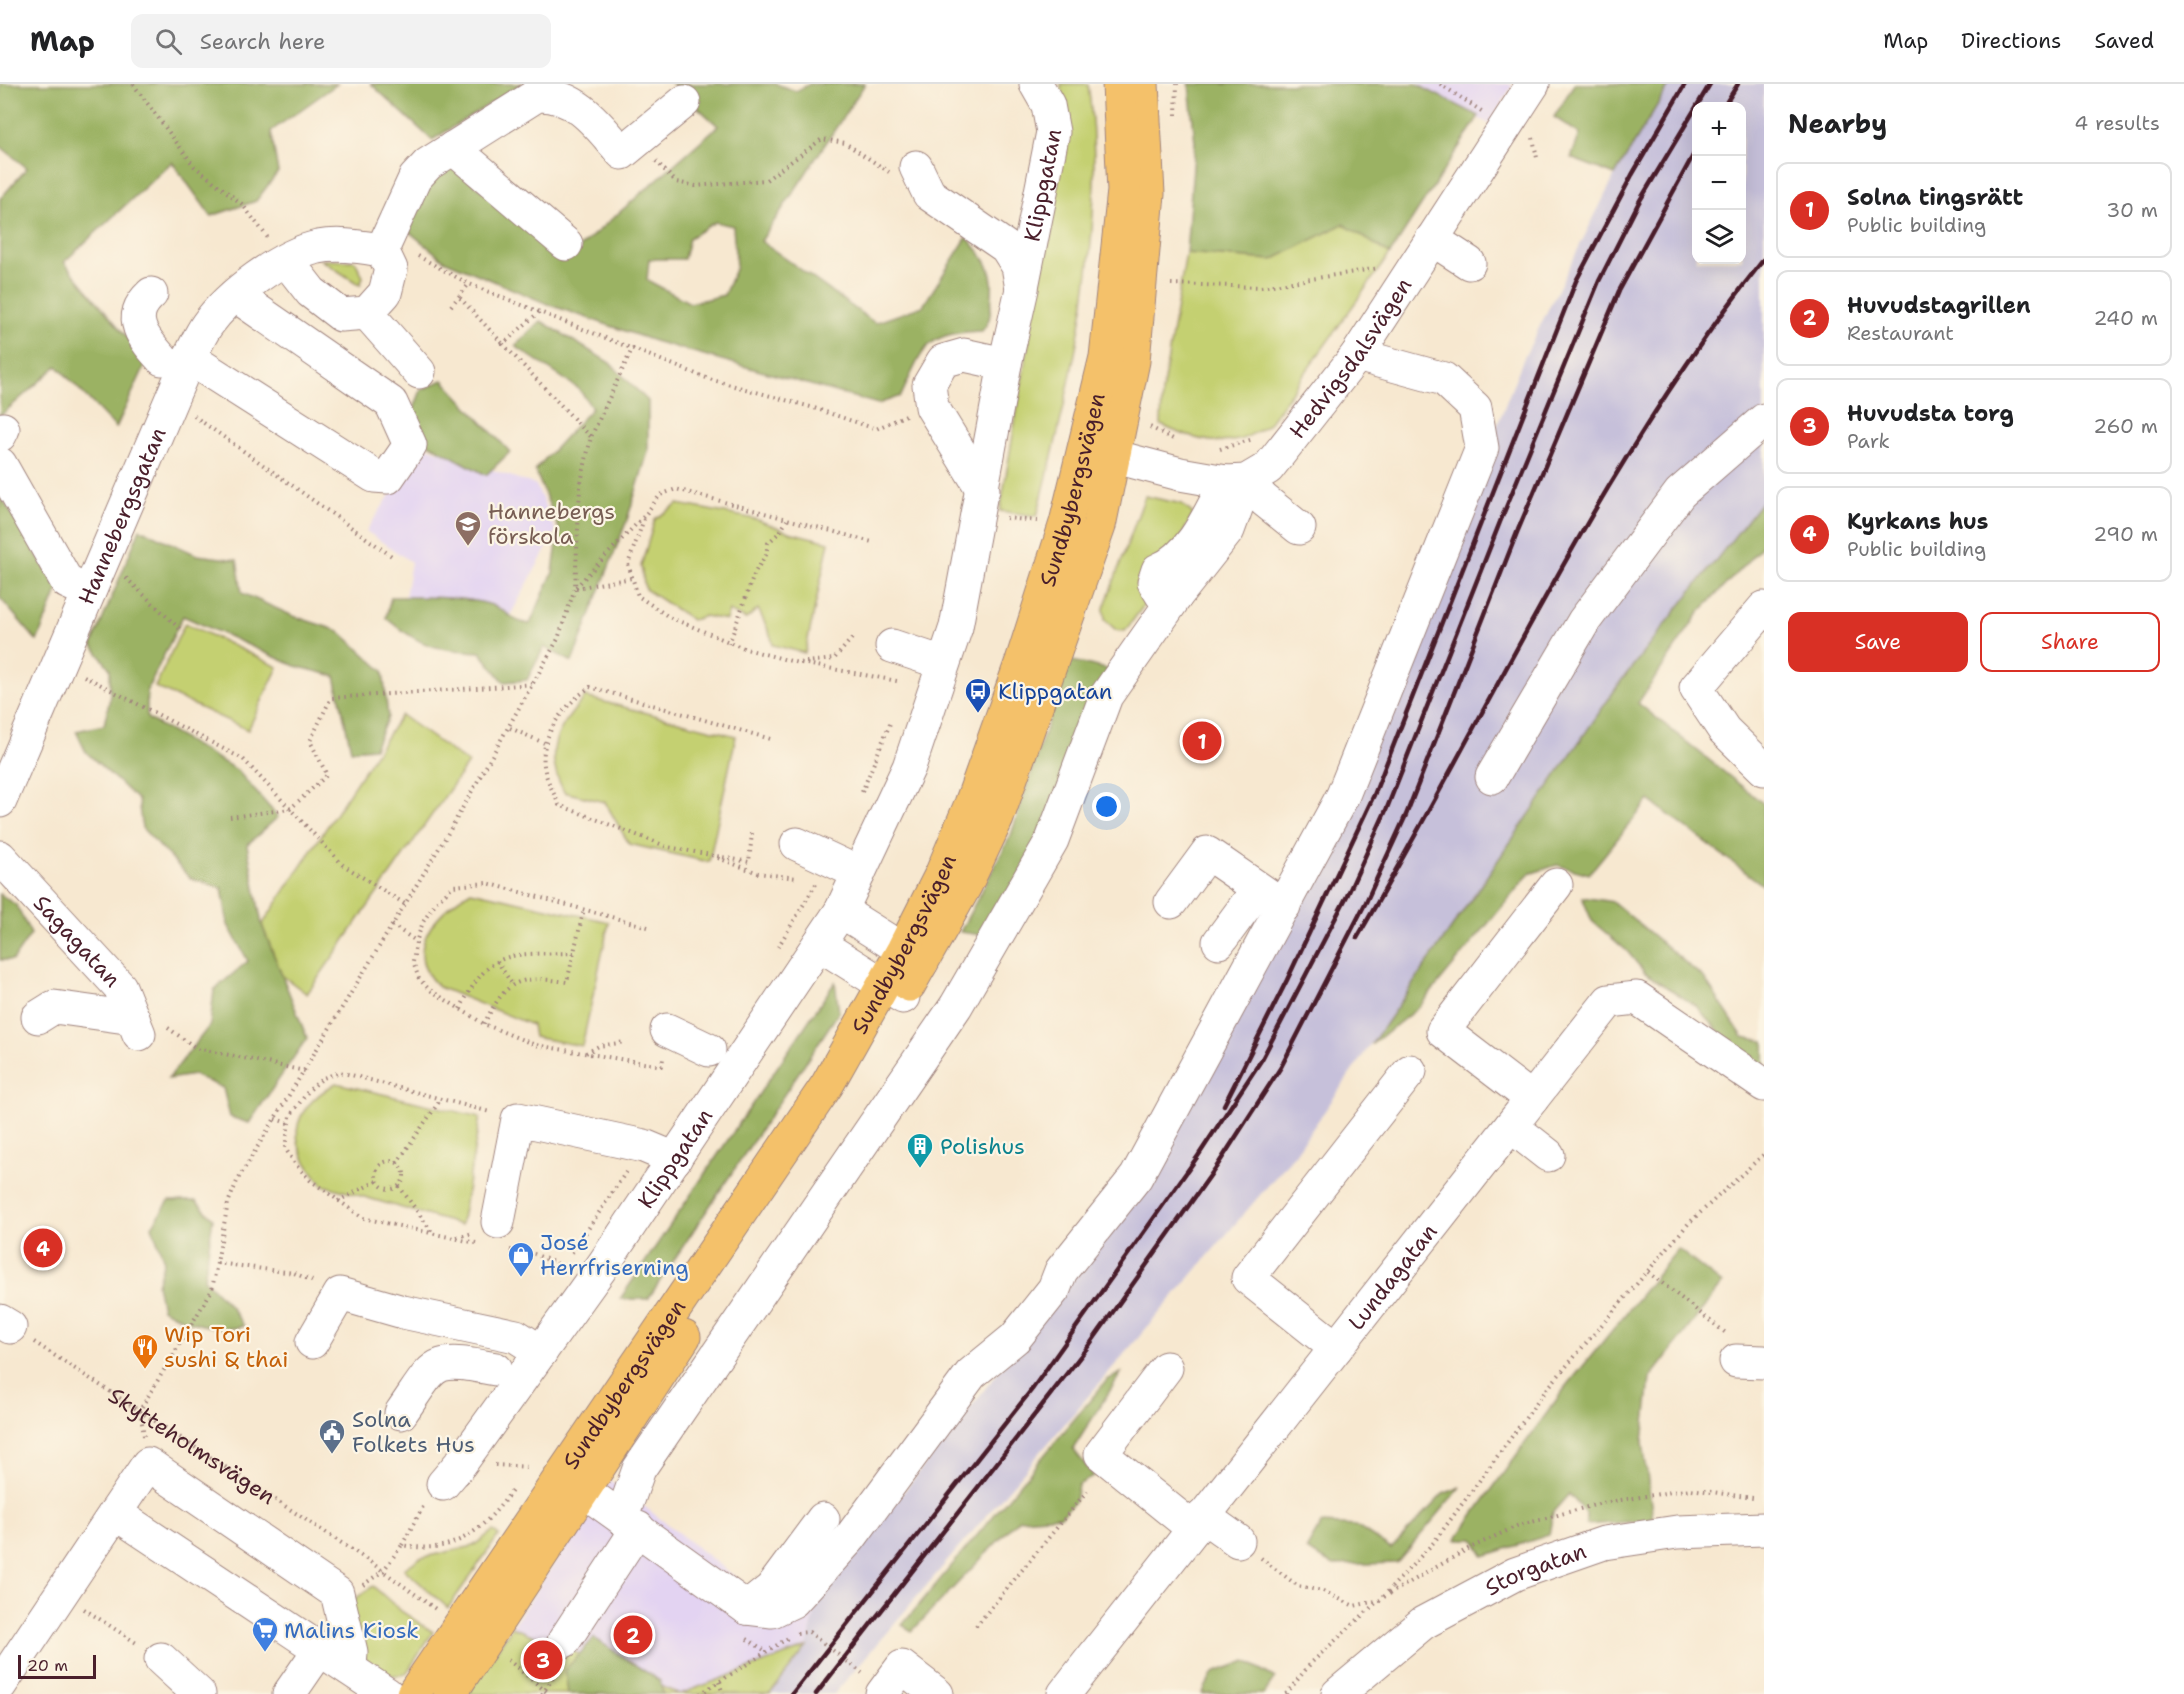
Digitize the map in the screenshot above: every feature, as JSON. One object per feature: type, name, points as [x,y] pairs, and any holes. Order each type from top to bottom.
[{"type":"main road","name":"Sundbybergsvägen","points":[[413,1694],[574,1483],[848,1087],[912,956],[965,886],[996,818],[1051,670],[1099,526],[1099,452],[1106,357],[1124,191],[1119,84]]},
{"type":"main road","name":"Sundbybergsvägen","points":[[1099,452],[1133,361],[1148,194],[1142,84]]},
{"type":"main road","name":"Sundbybergsvägen","points":[[450,1694],[574,1483]]},
{"type":"street","name":"Klippgatan","points":[[429,1495],[460,1464],[540,1352],[675,1159],[841,911],[845,867],[909,767],[956,627],[989,503],[1005,364],[1053,132],[1048,105],[1036,84]]},
{"type":"street","name":"Hedvigsdalsvägen","points":[[1236,482],[1268,468],[1357,355],[1533,84]]},
{"type":"street","points":[[279,251],[311,292],[341,315],[367,313],[385,293],[391,269],[382,250],[415,178],[428,164],[537,95],[554,94],[584,110],[622,153],[684,102]]},
{"type":"street","points":[[453,148],[566,244]]},
{"type":"street","name":"Klippgatan","points":[[916,167],[929,194],[1006,247],[1018,266],[1022,289]]},
{"type":"street","points":[[1432,239],[1469,263]]},
{"type":"street","name":"Hannebergsgatan","points":[[0,801],[89,592],[176,358],[279,251],[351,245],[382,250]]},
{"type":"street","points":[[151,294],[139,308],[138,315],[145,340],[374,476],[388,477],[410,445],[391,403],[235,296]]},
{"type":"street","points":[[367,313],[419,372]]},
{"type":"street","points":[[989,503],[932,407],[930,385],[943,361],[964,355],[1005,364]]},
{"type":"street","points":[[574,1483],[747,1608],[771,1611],[793,1601],[850,1538],[971,1374],[1015,1338],[1054,1289],[1061,1271],[1136,1177],[1271,897],[1343,795],[1482,448],[1475,408],[1444,379],[1357,355]]},
{"type":"street","points":[[1492,777],[1584,621],[1680,493],[1764,420]]},
{"type":"street","points":[[1099,452],[1179,474],[1236,482],[1264,500],[1299,528]]},
{"type":"street","points":[[0,464],[67,582],[89,592]]},
{"type":"street","points":[[564,1641],[630,1523],[639,1469],[956,1006],[1052,840],[1106,696],[1176,596],[1162,596],[1154,582],[1158,570],[1174,563],[1236,482]]},
{"type":"street","points":[[1764,608],[1696,688],[1724,730],[1764,769]]},
{"type":"street","points":[[892,646],[944,663]]},
{"type":"street","points":[[797,844],[845,867]]},
{"type":"street","points":[[1171,902],[1207,853],[1271,897]]},
{"type":"street","name":"Sagagatan","points":[[0,857],[120,987],[146,1026]]},
{"type":"street","points":[[1532,1099],[1443,1031],[1556,885]]},
{"type":"street","points":[[1219,942],[1271,897]]},
{"type":"street","points":[[841,911],[912,956]]},
{"type":"street","points":[[819,944],[893,991]]},
{"type":"street","name":"Lundagatan","points":[[1064,1694],[1609,1001],[1637,998],[1764,1085]]},
{"type":"street","points":[[38,1017],[54,1007],[146,1026]]},
{"type":"street","points":[[667,1030],[709,1050]]},
{"type":"street","points":[[1336,1348],[1248,1278],[1410,1071]]},
{"type":"street","points":[[497,1239],[518,1119],[644,1146],[675,1159]]},
{"type":"street","points":[[1511,1126],[1548,1155]]},
{"type":"street","points":[[312,1342],[340,1294],[403,1312],[516,1336],[540,1352]]},
{"type":"street","points":[[401,1413],[429,1373],[440,1364],[451,1361],[496,1369]]},
{"type":"street","points":[[1166,1368],[1101,1454],[1198,1522],[1238,1541]]},
{"type":"street","points":[[0,1685],[148,1464],[336,1593],[351,1652],[350,1669]]},
{"type":"street","points":[[115,1513],[387,1694]]},
{"type":"street","points":[[747,1608],[771,1589],[823,1519]]},
{"type":"street","name":"Storgatan","points":[[1338,1694],[1423,1623],[1515,1574],[1604,1543],[1677,1532],[1764,1529]]},
{"type":"street","points":[[289,1694],[320,1649]]},
{"type":"street","points":[[161,1659],[200,1694]]},
{"type":"street","points":[[882,1694],[902,1667],[937,1694]]},
{"type":"path","points":[[133,84],[194,166],[242,204],[279,251]]},
{"type":"path","points":[[1440,84],[1486,114]]},
{"type":"path","points":[[1480,123],[1492,105]]},
{"type":"path","points":[[637,141],[676,182],[696,186],[766,180],[822,139],[845,143],[882,168]]},
{"type":"path","points":[[382,250],[414,255],[469,284],[709,379],[811,407],[876,429],[918,410],[932,407]]},
{"type":"path","points":[[1171,284],[1261,287],[1386,267],[1379,276]]},
{"type":"path","points":[[451,306],[460,298],[469,284]]},
{"type":"path","points":[[460,298],[591,437]]},
{"type":"path","points":[[503,344],[539,312]]},
{"type":"path","points":[[140,1410],[212,1290],[228,1203],[238,1179],[510,728],[558,639],[575,588],[580,487],[591,437],[633,347]]},
{"type":"path","points":[[192,415],[393,557]]},
{"type":"path","points":[[1149,426],[1182,442]]},
{"type":"path","points":[[1213,448],[1224,449],[1254,438]]},
{"type":"path","points":[[575,588],[645,515],[660,495],[676,489],[872,542]]},
{"type":"path","points":[[989,503],[1044,522]]},
{"type":"path","points":[[645,515],[628,564],[638,596],[669,617],[729,644],[798,663],[882,678]]},
{"type":"path","points":[[729,644],[755,572],[766,555],[768,543],[780,532],[787,520]]},
{"type":"path","points":[[123,575],[181,630]]},
{"type":"path","points":[[575,588],[632,578]]},
{"type":"path","points":[[798,663],[834,658],[854,636]]},
{"type":"path","points":[[81,675],[243,759],[343,865],[405,904]]},
{"type":"path","points":[[230,817],[290,809],[327,774],[310,741],[331,698],[535,684]]},
{"type":"path","points":[[752,833],[749,862],[668,848],[559,805],[545,773],[544,743],[561,713],[573,699],[590,687],[774,740]]},
{"type":"path","points":[[861,794],[893,716]]},
{"type":"path","points":[[510,728],[544,743]]},
{"type":"path","points":[[712,855],[741,868],[788,877]]},
{"type":"path","points":[[777,950],[845,867]]},
{"type":"path","points":[[648,927],[487,882],[453,886],[436,902],[423,922],[416,941],[413,962],[419,978],[430,990],[484,1024],[535,1045],[662,1066]]},
{"type":"path","points":[[484,1024],[496,1001],[512,984],[535,977],[567,982],[584,909]]},
{"type":"path","points":[[392,925],[416,941]]},
{"type":"path","points":[[460,1009],[471,988],[491,965],[508,956],[574,953]]},
{"type":"path","points":[[498,961],[512,984]]},
{"type":"path","points":[[146,1026],[196,1048],[305,1071]]},
{"type":"path","points":[[586,1053],[599,1046],[625,1042]]},
{"type":"path","points":[[518,1119],[340,1072],[323,1078],[309,1090],[288,1123],[285,1148],[310,1180],[363,1218],[432,1233],[497,1239],[563,1266]]},
{"type":"path","points":[[397,1163],[441,1099]]},
{"type":"path","points":[[275,1119],[288,1123]]},
{"type":"path","points":[[556,1276],[644,1146]]},
{"type":"path","points":[[1285,1576],[1298,1586],[1323,1591],[1354,1606],[1380,1600],[1434,1542],[1547,1389],[1688,1224],[1764,1154]]},
{"type":"path","points":[[386,1162],[397,1163],[404,1172],[399,1186],[392,1190],[385,1189],[377,1181],[376,1172],[386,1162]]},
{"type":"path","points":[[338,1200],[377,1181]]},
{"type":"path","points":[[399,1186],[432,1233]]},
{"type":"path","points":[[217,1263],[294,1273],[340,1294]]},
{"type":"path","points":[[1648,1272],[1754,1361]]},
{"type":"path","name":"Skytteholmsvägen","points":[[5,1324],[140,1410],[383,1571],[444,1615]]},
{"type":"path","points":[[976,1626],[1087,1491]]},
{"type":"path","points":[[402,1545],[429,1495]]},
{"type":"path","points":[[60,1594],[161,1659]]},
{"type":"path","points":[[700,1694],[795,1633],[809,1632],[845,1658]]},
{"type":"path","points":[[500,1654],[546,1693]]},
{"type":"path","points":[[719,1682],[723,1694]]},
{"type":"shaded area","points":[[1416,84],[1513,84],[1489,124]]},
{"type":"shaded area","points":[[1670,84],[1764,84],[1764,499],[1621,681],[1295,1154],[834,1694],[770,1694],[807,1647],[818,1600],[1129,1207],[1357,784],[1522,362],[1615,175]]},
{"type":"shaded area","name":"Hannebergs förskola","points":[[423,446],[536,485],[556,531],[499,636],[401,621],[411,562],[366,531]]},
{"type":"shaded area","points":[[610,1480],[782,1613],[818,1600],[807,1647],[680,1694],[512,1627]]},
{"type":"green space","points":[[0,84],[337,84],[271,131],[278,172],[256,201],[211,216],[172,162],[64,262],[147,361],[116,428],[57,366],[0,416],[0,199],[27,168],[0,146]]},
{"type":"green space","points":[[371,84],[522,84],[432,140]]},
{"type":"green space","points":[[672,84],[776,84],[796,91],[810,84],[865,84],[761,241],[875,323],[923,306],[967,237],[980,253],[991,275],[990,312],[985,328],[982,331],[948,335],[928,346],[915,365],[901,396],[878,404],[654,341],[550,305],[444,260],[407,230],[430,180],[450,164],[566,259],[718,126]],"holes":[[[715,222],[733,226],[736,267],[724,295],[690,303],[647,280],[649,259],[684,259],[689,238]]]},
{"type":"green space","points":[[1061,84],[1088,84],[1093,139],[1094,194],[1091,248],[1074,356],[1037,516],[1000,511],[1064,133]]},
{"type":"green space","points":[[1189,84],[1416,84],[1479,116],[1390,254],[1343,224],[1272,260],[1186,253],[1195,142]]},
{"type":"green space","points":[[1574,84],[1670,84],[1615,175],[1571,158],[1580,134],[1554,117]]},
{"type":"green space","points":[[1343,223],[1390,254],[1268,425],[1242,439],[1218,442],[1189,436],[1161,425],[1162,392],[1186,253],[1272,260]]},
{"type":"green space","points":[[321,260],[355,261],[363,277],[360,285]]},
{"type":"green space","points":[[541,321],[610,363],[648,401],[648,452],[627,520],[572,662],[544,647],[527,680],[504,682],[480,652],[451,650],[430,645],[410,636],[386,618],[391,597],[444,598],[484,603],[499,608],[519,621],[530,624],[553,572],[559,529],[535,470],[592,408],[579,389],[515,346]]},
{"type":"green space","points":[[443,380],[510,452],[486,475],[427,443],[412,414],[421,390]]},
{"type":"green space","points":[[0,495],[58,589],[37,641],[0,598]]},
{"type":"green space","points":[[1145,496],[1182,504],[1193,514],[1150,597],[1125,631],[1116,630],[1105,620],[1104,608]]},
{"type":"green space","points":[[1764,499],[1764,544],[1699,613],[1638,703],[1764,804],[1764,886],[1649,800],[1589,874],[1557,865],[1529,874],[1419,1007],[1371,1045],[1621,681]]},
{"type":"green space","points":[[678,504],[755,519],[789,532],[829,542],[805,653],[773,645],[758,609],[746,619],[729,611],[726,620],[705,616],[692,620],[645,589],[641,566],[655,519]]},
{"type":"green space","points":[[140,529],[197,555],[237,560],[242,593],[293,616],[339,631],[383,671],[388,717],[374,748],[351,750],[335,676],[295,666],[183,616],[147,690],[147,718],[237,770],[278,817],[247,845],[262,925],[307,1038],[249,1123],[230,1117],[223,1088],[194,1075],[168,1079],[210,1025],[214,990],[248,961],[228,925],[222,888],[190,878],[142,828],[138,800],[86,752],[76,731],[104,725],[110,698],[110,669],[92,645]]},
{"type":"green space","points":[[185,623],[278,667],[248,730],[155,687]]},
{"type":"green space","points":[[1068,660],[1115,671],[1046,838],[981,935],[960,932],[1011,835]]},
{"type":"green space","points":[[585,697],[736,736],[709,862],[629,844],[605,802],[564,792],[554,764],[556,741],[560,730]]},
{"type":"green space","points":[[401,715],[468,763],[307,994],[279,973],[262,925]]},
{"type":"green space","points":[[471,891],[609,922],[582,1046],[534,1037],[532,1025],[439,987],[428,973],[423,960],[423,946],[427,933],[446,910]]},
{"type":"green space","points":[[0,894],[16,905],[31,934],[13,960],[0,960]]},
{"type":"green space","points":[[1582,897],[1613,902],[1704,978],[1743,1037],[1764,1041],[1764,1066],[1723,1036],[1696,1006],[1645,973],[1627,951],[1592,921]]},
{"type":"green space","points":[[835,982],[839,1012],[648,1299],[620,1299]]},
{"type":"green space","points":[[336,1083],[480,1117],[461,1225],[323,1185],[303,1156],[298,1143],[297,1130],[300,1118],[308,1106]]},
{"type":"green space","points":[[169,1201],[196,1201],[213,1218],[204,1279],[230,1306],[244,1326],[224,1328],[202,1325],[162,1309],[157,1284],[164,1261],[152,1226]]},
{"type":"green space","points":[[1678,1249],[1722,1284],[1650,1378],[1643,1442],[1653,1520],[1586,1525],[1586,1513],[1569,1494],[1553,1512],[1549,1535],[1484,1556],[1474,1539],[1456,1539],[1562,1392]]},
{"type":"green space","points":[[1121,1373],[1073,1449],[1094,1476],[1078,1485],[1075,1501],[1061,1516],[1019,1519],[912,1631],[902,1625],[1107,1380]]},
{"type":"green space","points":[[1461,1487],[1397,1563],[1334,1565],[1306,1550],[1321,1524],[1356,1526],[1391,1549],[1443,1494]]},
{"type":"green space","points":[[493,1531],[499,1535],[448,1608],[404,1569],[420,1558],[473,1546]]},
{"type":"green space","points":[[373,1586],[401,1611],[433,1632],[406,1674],[391,1675],[379,1672],[370,1665],[359,1643],[348,1604]]},
{"type":"green space","points":[[512,1627],[680,1694],[468,1694]]},
{"type":"green space","points":[[594,1638],[660,1681],[663,1694],[568,1694],[565,1670]]},
{"type":"green space","points":[[807,1647],[770,1694],[680,1694]]},
{"type":"green space","points":[[1246,1661],[1275,1678],[1264,1694],[1202,1694],[1213,1673]]},
{"type":"railway","points":[[1224,1105],[1287,980],[1374,795],[1576,281],[1632,175],[1685,84]]},
{"type":"railway","points":[[792,1694],[1033,1388],[1198,1156],[1262,1059],[1347,896],[1387,808],[1500,522],[1599,281],[1639,202],[1710,84]]},
{"type":"railway","points":[[1727,102],[1738,84]]},
{"type":"railway","points":[[816,1694],[1090,1344],[1217,1166],[1281,1067],[1366,902],[1406,815],[1518,530],[1619,291],[1693,156]]},
{"type":"railway","points":[[1357,938],[1548,591],[1598,505],[1649,420],[1705,338],[1764,259]]},
{"type":"place","name":"Hannebergs förskola","points":[[468,547]]},
{"type":"place","name":"Klippgatan","points":[[978,714]]},
{"type":"place","name":"Solna tingsrätt","points":[[1202,741]]},
{"type":"place","name":"Polishus","points":[[920,1169]]},
{"type":"place","name":"Kyrkans hus","points":[[43,1248]]},
{"type":"place","name":"José Herrfriserning","points":[[521,1278]]},
{"type":"place","name":"Wip Tori sushi & thai","points":[[145,1370]]},
{"type":"place","name":"Solna Folkets Hus","points":[[332,1455]]},
{"type":"place","name":"Huvudstagrillen","points":[[633,1635]]},
{"type":"place","name":"Malins Kiosk","points":[[265,1653]]},
{"type":"place","name":"Huvudsta torg","points":[[543,1660]]}]
